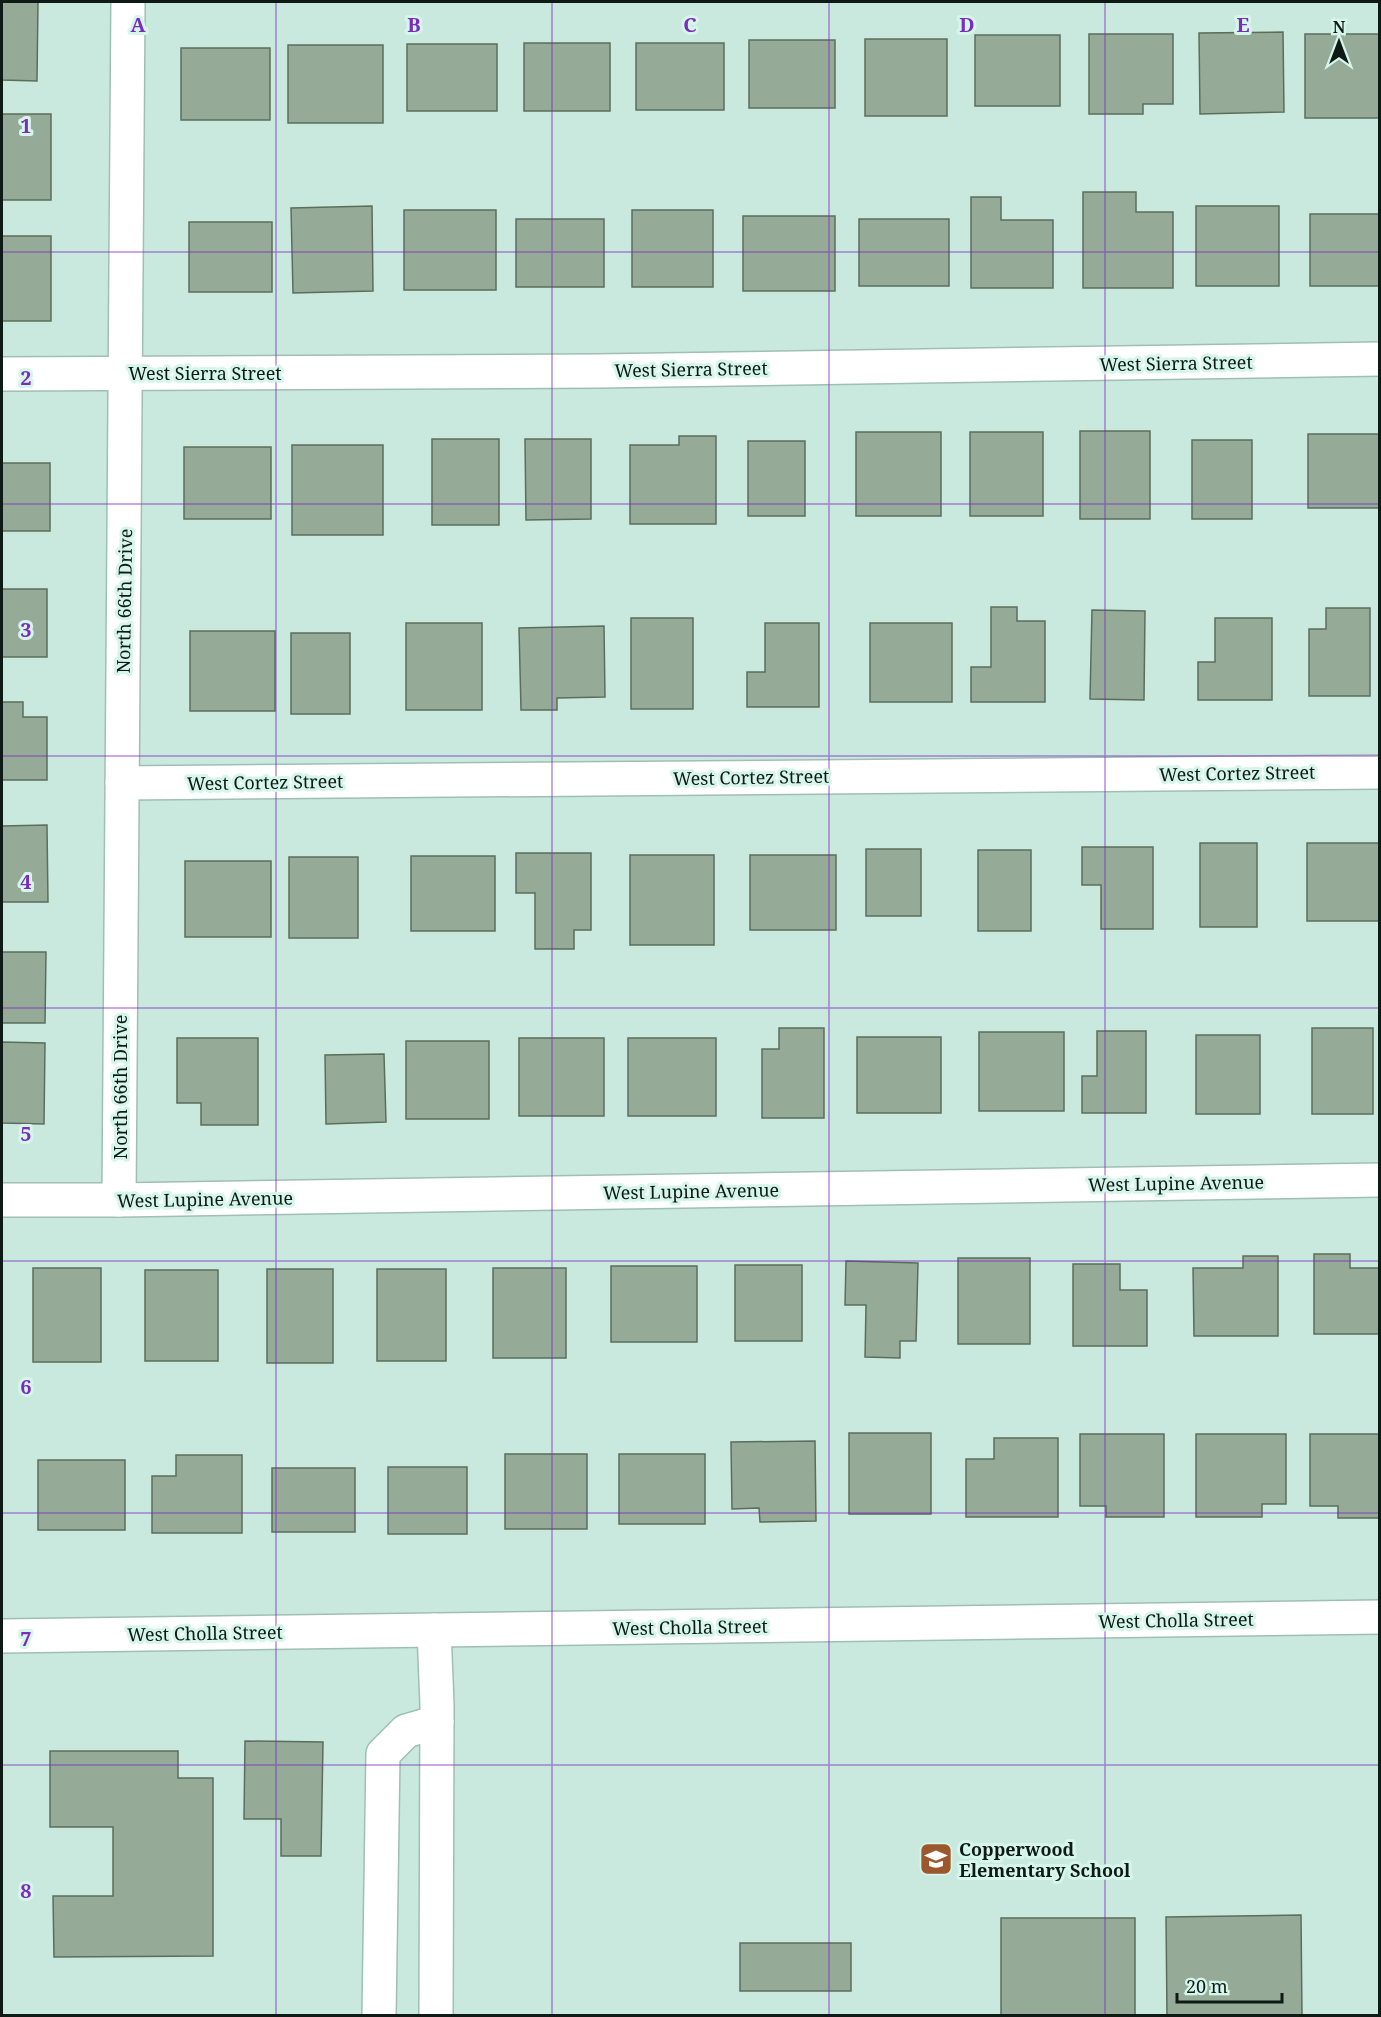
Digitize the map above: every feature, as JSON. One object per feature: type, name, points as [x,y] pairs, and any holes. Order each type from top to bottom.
[{"type":"street","name":"North 66th Drive","points":[[119,1200],[128,373],[128,2]]},
{"type":"street","name":"West Sierra Street","points":[[2,374],[586,371],[1380,359]]},
{"type":"street","name":"West Cortez Street","points":[[122,783],[1380,772]]},
{"type":"street","name":"West Lupine Avenue","points":[[2,1200],[1380,1180]]},
{"type":"street","name":"West Cholla Street","points":[[2,1636],[1380,1617]]},
{"type":"street","points":[[434,1630],[437,1722],[436,2016]]},
{"type":"street","points":[[380,2016],[383,1754],[406,1731],[437,1722]]},
{"type":"building","points":[[2,2],[38,2],[37,81],[2,80]]},
{"type":"building","points":[[1283,32],[1284,112],[1200,114],[1199,33]]},
{"type":"building","points":[[1089,34],[1173,34],[1173,104],[1143,104],[1143,114],[1089,114]]},
{"type":"building","points":[[1305,34],[1380,34],[1380,118],[1305,118]]},
{"type":"building","points":[[975,35],[1060,35],[1060,106],[975,106]]},
{"type":"building","points":[[865,39],[947,39],[947,116],[865,116]]},
{"type":"building","points":[[749,40],[835,40],[835,108],[749,108]]},
{"type":"building","points":[[524,43],[610,43],[610,111],[524,111]]},
{"type":"building","points":[[636,43],[724,43],[724,110],[636,110]]},
{"type":"building","points":[[407,44],[497,44],[497,111],[407,111]]},
{"type":"building","points":[[288,45],[383,45],[383,123],[288,123]]},
{"type":"building","points":[[181,48],[270,48],[270,120],[181,120]]},
{"type":"building","points":[[2,114],[51,114],[51,200],[2,200]]},
{"type":"building","points":[[1083,192],[1136,192],[1136,212],[1173,212],[1173,288],[1083,288]]},
{"type":"building","points":[[971,197],[1001,197],[1001,220],[1053,220],[1053,288],[971,288]]},
{"type":"building","points":[[372,206],[373,291],[293,293],[291,208]]},
{"type":"building","points":[[1196,206],[1279,206],[1279,286],[1196,286]]},
{"type":"building","points":[[404,210],[496,210],[496,290],[404,290]]},
{"type":"building","points":[[632,210],[713,210],[713,287],[632,287]]},
{"type":"building","points":[[1310,214],[1380,214],[1380,286],[1310,286]]},
{"type":"building","points":[[743,216],[835,216],[835,291],[743,291]]},
{"type":"building","points":[[516,219],[604,219],[604,287],[516,287]]},
{"type":"building","points":[[859,219],[949,219],[949,286],[859,286]]},
{"type":"building","points":[[189,222],[272,222],[272,292],[189,292]]},
{"type":"building","points":[[2,236],[51,236],[51,321],[2,321]]},
{"type":"building","points":[[1080,431],[1150,431],[1150,519],[1080,519]]},
{"type":"building","points":[[856,432],[941,432],[941,516],[856,516]]},
{"type":"building","points":[[970,432],[1043,432],[1043,516],[970,516]]},
{"type":"building","points":[[1308,434],[1380,434],[1380,508],[1308,508]]},
{"type":"building","points":[[679,436],[716,436],[716,524],[630,524],[630,445],[679,445]]},
{"type":"building","points":[[432,439],[499,439],[499,525],[432,525]]},
{"type":"building","points":[[525,439],[591,439],[591,519],[526,520]]},
{"type":"building","points":[[1192,440],[1252,440],[1252,519],[1192,519]]},
{"type":"building","points":[[748,441],[805,441],[805,516],[748,516]]},
{"type":"building","points":[[292,445],[383,445],[383,535],[292,535]]},
{"type":"building","points":[[184,447],[271,447],[271,519],[184,519]]},
{"type":"building","points":[[2,463],[50,463],[50,531],[2,531]]},
{"type":"building","points":[[2,589],[47,589],[47,657],[2,657]]},
{"type":"building","points":[[991,607],[1017,607],[1017,621],[1045,621],[1045,702],[971,702],[971,667],[991,667]]},
{"type":"building","points":[[1326,608],[1370,608],[1370,696],[1309,696],[1309,629],[1326,629]]},
{"type":"building","points":[[1092,610],[1145,611],[1144,700],[1090,699]]},
{"type":"building","points":[[631,618],[693,618],[693,709],[631,709]]},
{"type":"building","points":[[1215,618],[1272,618],[1272,700],[1198,700],[1198,662],[1215,662]]},
{"type":"building","points":[[406,623],[482,623],[482,710],[406,710]]},
{"type":"building","points":[[765,623],[819,623],[819,707],[747,707],[747,672],[765,672]]},
{"type":"building","points":[[870,623],[952,623],[952,702],[870,702]]},
{"type":"building","points":[[604,626],[605,697],[557,698],[557,710],[521,710],[519,628]]},
{"type":"building","points":[[190,631],[275,631],[275,711],[190,711]]},
{"type":"building","points":[[291,633],[350,633],[350,714],[291,714]]},
{"type":"building","points":[[2,702],[23,702],[23,717],[47,717],[47,780],[2,780]]},
{"type":"building","points":[[47,825],[48,902],[2,902],[2,826]]},
{"type":"building","points":[[1200,843],[1257,843],[1257,927],[1200,927]]},
{"type":"building","points":[[1307,843],[1379,843],[1379,921],[1307,921]]},
{"type":"building","points":[[1082,847],[1153,847],[1153,929],[1101,929],[1101,885],[1082,885]]},
{"type":"building","points":[[866,849],[921,849],[921,916],[866,916]]},
{"type":"building","points":[[978,850],[1031,850],[1031,931],[978,931]]},
{"type":"building","points":[[516,853],[591,853],[591,930],[574,930],[574,949],[535,949],[535,893],[516,893]]},
{"type":"building","points":[[630,855],[714,855],[714,945],[630,945]]},
{"type":"building","points":[[750,855],[836,855],[836,930],[750,930]]},
{"type":"building","points":[[411,856],[495,856],[495,931],[411,931]]},
{"type":"building","points":[[289,857],[358,857],[358,938],[289,938]]},
{"type":"building","points":[[185,861],[271,861],[271,937],[185,937]]},
{"type":"building","points":[[2,952],[46,952],[45,1023],[2,1023]]},
{"type":"building","points":[[779,1028],[824,1028],[824,1118],[762,1118],[762,1049],[779,1049]]},
{"type":"building","points":[[1312,1028],[1373,1028],[1373,1114],[1312,1114]]},
{"type":"building","points":[[1097,1031],[1146,1031],[1146,1113],[1082,1113],[1082,1076],[1097,1076]]},
{"type":"building","points":[[979,1032],[1064,1032],[1064,1111],[979,1111]]},
{"type":"building","points":[[1196,1035],[1260,1035],[1260,1114],[1196,1114]]},
{"type":"building","points":[[857,1037],[941,1037],[941,1113],[857,1113]]},
{"type":"building","points":[[177,1038],[258,1038],[258,1125],[201,1125],[201,1103],[177,1103]]},
{"type":"building","points":[[519,1038],[604,1038],[604,1116],[519,1116]]},
{"type":"building","points":[[628,1038],[716,1038],[716,1116],[628,1116]]},
{"type":"building","points":[[406,1041],[489,1041],[489,1119],[406,1119]]},
{"type":"building","points":[[2,1042],[45,1043],[44,1124],[2,1123]]},
{"type":"building","points":[[384,1054],[386,1122],[326,1124],[325,1055]]},
{"type":"building","points":[[1314,1254],[1350,1254],[1350,1268],[1380,1268],[1380,1334],[1314,1334]]},
{"type":"building","points":[[1243,1256],[1278,1256],[1278,1336],[1194,1336],[1193,1268],[1243,1268]]},
{"type":"building","points":[[958,1258],[1030,1258],[1030,1344],[958,1344]]},
{"type":"building","points":[[846,1261],[918,1263],[916,1341],[900,1341],[900,1358],[865,1357],[866,1305],[845,1305]]},
{"type":"building","points":[[1073,1264],[1120,1264],[1120,1290],[1147,1290],[1147,1346],[1073,1346]]},
{"type":"building","points":[[735,1265],[802,1265],[802,1341],[735,1341]]},
{"type":"building","points":[[611,1266],[697,1266],[697,1342],[611,1342]]},
{"type":"building","points":[[33,1268],[101,1268],[101,1362],[33,1362]]},
{"type":"building","points":[[493,1268],[566,1268],[566,1358],[493,1358]]},
{"type":"building","points":[[267,1269],[333,1269],[333,1363],[267,1363]]},
{"type":"building","points":[[377,1269],[446,1269],[446,1361],[377,1361]]},
{"type":"building","points":[[145,1270],[218,1270],[218,1361],[145,1361]]},
{"type":"building","points":[[849,1433],[931,1433],[931,1514],[849,1514]]},
{"type":"building","points":[[1080,1434],[1164,1434],[1164,1517],[1106,1517],[1106,1506],[1080,1506]]},
{"type":"building","points":[[1196,1434],[1286,1434],[1286,1504],[1262,1504],[1262,1517],[1196,1517]]},
{"type":"building","points":[[1310,1434],[1380,1434],[1380,1518],[1338,1518],[1338,1506],[1310,1506]]},
{"type":"building","points":[[994,1438],[1058,1438],[1058,1517],[966,1517],[966,1459],[994,1459]]},
{"type":"building","points":[[815,1441],[816,1521],[760,1522],[759,1508],[732,1509],[731,1442]]},
{"type":"building","points":[[505,1454],[587,1454],[587,1529],[505,1529]]},
{"type":"building","points":[[619,1454],[705,1454],[705,1524],[619,1524]]},
{"type":"building","points":[[176,1455],[242,1455],[242,1533],[152,1533],[152,1476],[176,1476]]},
{"type":"building","points":[[38,1460],[125,1460],[125,1530],[38,1530]]},
{"type":"building","points":[[388,1467],[467,1467],[467,1534],[388,1534]]},
{"type":"building","points":[[272,1468],[355,1468],[355,1532],[272,1532]]},
{"type":"building","points":[[245,1741],[323,1742],[321,1856],[281,1856],[281,1819],[244,1819]]},
{"type":"building","points":[[50,1751],[178,1751],[178,1778],[213,1778],[213,1956],[54,1957],[53,1896],[113,1896],[113,1827],[50,1827]]},
{"type":"building","points":[[1301,1915],[1302,2016],[1167,2016],[1166,1917]]},
{"type":"building","points":[[1001,1918],[1135,1918],[1135,2016],[1001,2016]]},
{"type":"building","points":[[740,1943],[851,1943],[851,1991],[740,1991]]},
{"type":"place","name":"Copperwood Elementary School","points":[[936,1859]]}]
